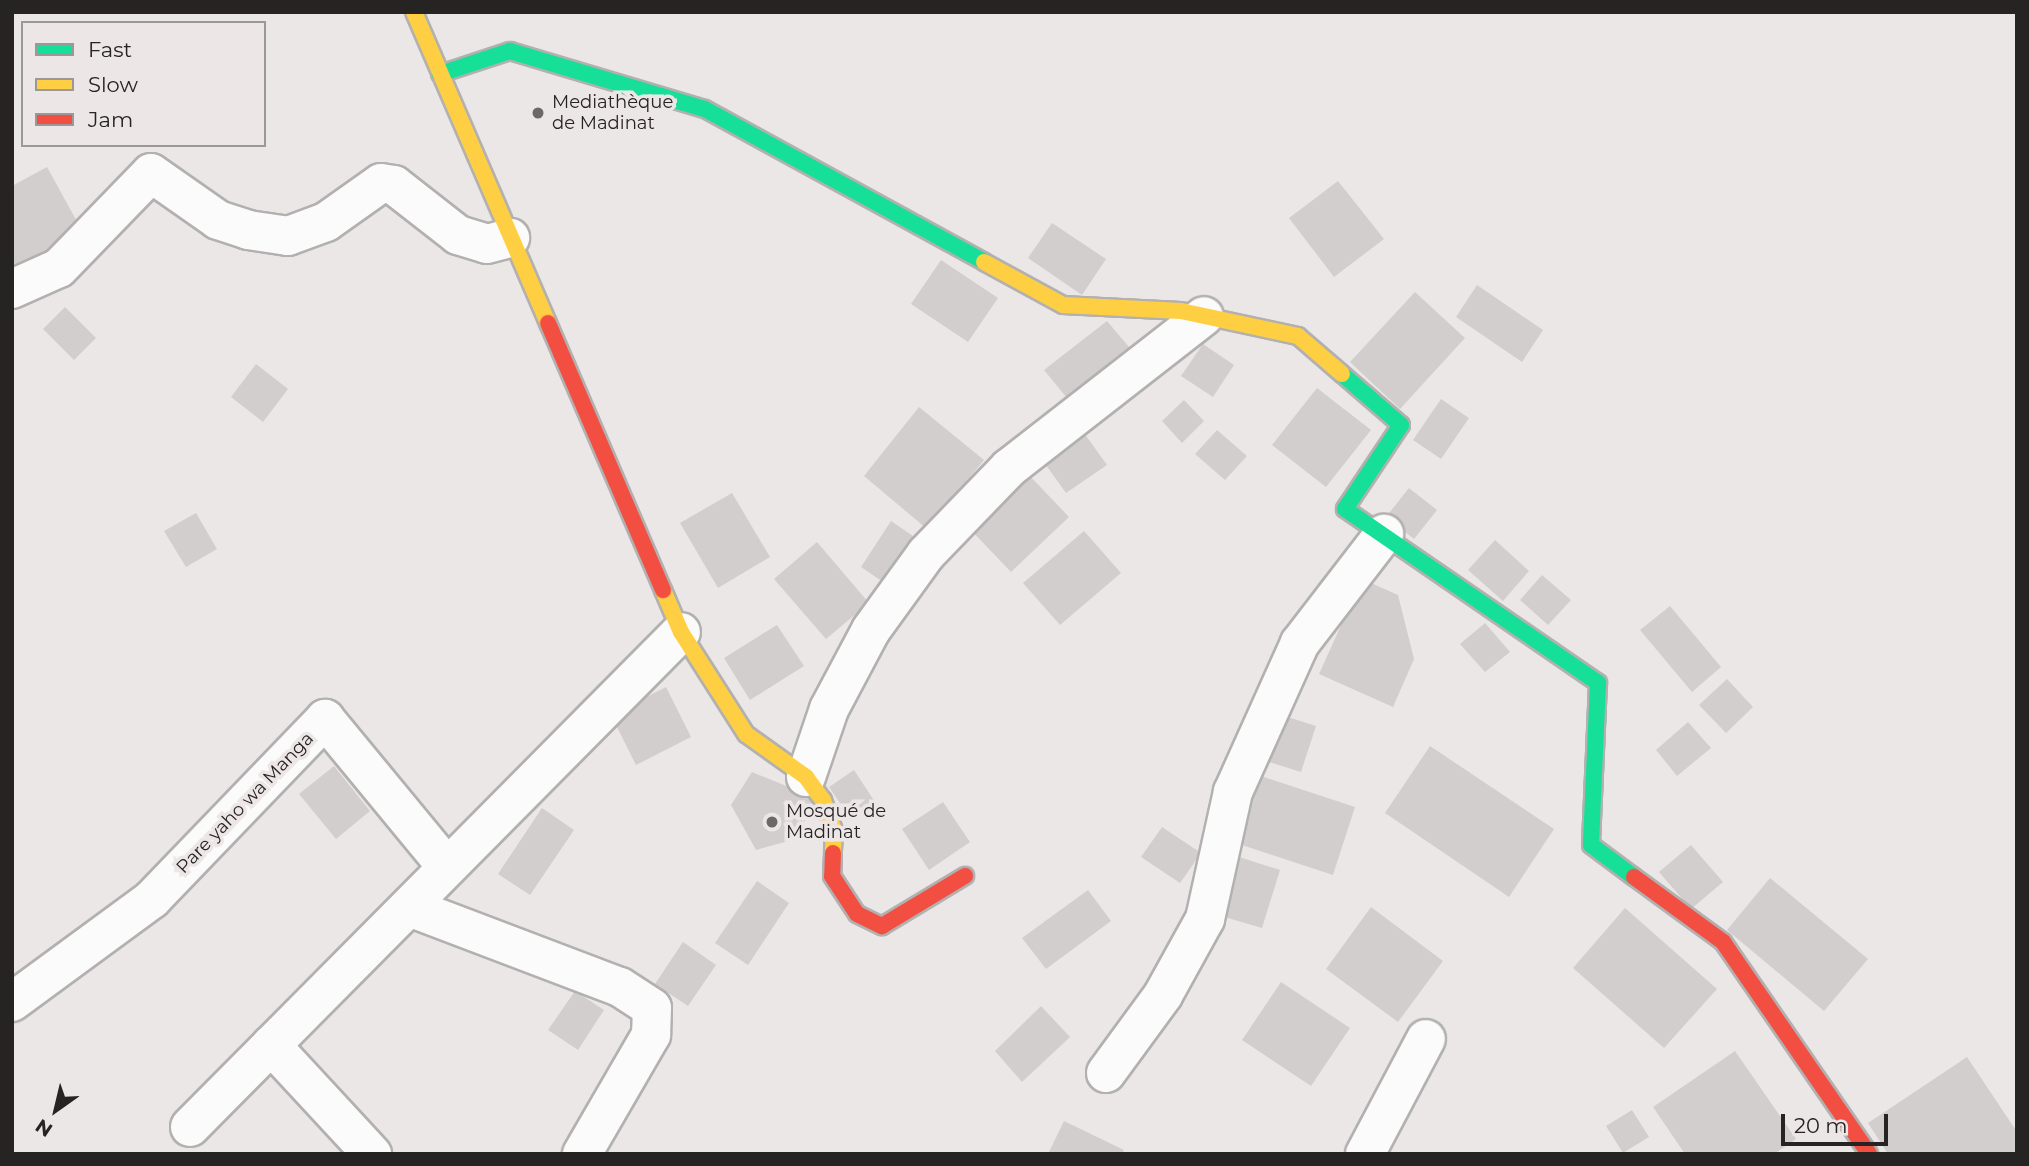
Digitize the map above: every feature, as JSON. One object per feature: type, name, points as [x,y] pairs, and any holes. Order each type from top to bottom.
[{"type":"street","points":[[414,12],[681,632],[746,734],[806,777],[834,831],[832,876],[857,914],[883,926],[965,876]]},
{"type":"street","points":[[440,74],[510,51],[705,109],[1063,305],[1204,316],[1298,336],[1401,425],[1345,509],[1598,683],[1591,845],[1723,942],[1869,1154]]},
{"type":"street","points":[[12,289],[59,268],[151,173],[218,220],[248,230],[288,236],[326,222],[381,183],[394,186],[458,235],[486,244],[510,238]]},
{"type":"street","points":[[806,777],[830,709],[871,630],[926,554],[1009,468],[1204,316]]},
{"type":"street","points":[[1106,1073],[1163,995],[1205,919],[1233,792],[1300,643],[1384,534]]},
{"type":"street","points":[[190,1127],[681,632]]},
{"type":"street","name":"Pare yaho wa Manga","points":[[12,1002],[152,899],[325,719],[447,867]]},
{"type":"street","points":[[409,907],[620,987],[652,1008],[651,1035],[582,1154]]},
{"type":"street","points":[[1365,1154],[1426,1039]]},
{"type":"street","points":[[271,1045],[372,1154]]},
{"type":"building","points":[[47,167],[86,238],[12,279],[12,186]]},
{"type":"building","points":[[1338,181],[1384,239],[1334,277],[1289,218]]},
{"type":"building","points":[[1052,223],[1106,259],[1082,295],[1028,258]]},
{"type":"building","points":[[941,260],[998,298],[968,342],[911,304]]},
{"type":"building","points":[[1477,285],[1543,330],[1522,362],[1456,317]]},
{"type":"building","points":[[1415,292],[1465,338],[1400,409],[1350,362]]},
{"type":"building","points":[[65,307],[96,338],[74,360],[43,329]]},
{"type":"building","points":[[1107,321],[1134,353],[1071,403],[1044,370]]},
{"type":"building","points":[[1203,344],[1234,365],[1213,397],[1181,376]]},
{"type":"building","points":[[256,364],[288,389],[263,422],[231,397]]},
{"type":"building","points":[[1317,388],[1371,430],[1326,487],[1272,445]]},
{"type":"building","points":[[1441,399],[1469,418],[1441,459],[1413,440]]},
{"type":"building","points":[[1184,400],[1204,421],[1182,443],[1162,421]]},
{"type":"building","points":[[919,407],[984,460],[927,529],[864,476]]},
{"type":"building","points":[[1217,430],[1247,456],[1225,480],[1195,454]]},
{"type":"building","points":[[1084,433],[1107,465],[1066,493],[1043,461]]},
{"type":"building","points":[[1028,474],[1069,517],[1011,572],[969,528]]},
{"type":"building","points":[[1409,488],[1437,510],[1414,539],[1386,517]]},
{"type":"building","points":[[732,493],[770,557],[718,588],[680,523]]},
{"type":"building","points":[[196,513],[217,549],[186,567],[164,531]]},
{"type":"building","points":[[891,521],[916,538],[886,584],[861,567]]},
{"type":"building","points":[[1084,531],[1121,573],[1060,625],[1023,583]]},
{"type":"building","points":[[1495,540],[1529,571],[1503,601],[1468,570]]},
{"type":"building","points":[[817,542],[869,603],[826,639],[774,579]]},
{"type":"building","points":[[1542,575],[1571,600],[1548,625],[1520,600]]},
{"type":"building","points":[[1362,579],[1398,595],[1414,659],[1393,707],[1319,674]]},
{"type":"building","points":[[1670,606],[1721,667],[1692,692],[1640,630]]},
{"type":"building","points":[[1485,623],[1510,652],[1485,672],[1460,644]]},
{"type":"building","points":[[777,625],[804,666],[750,700],[724,658]]},
{"type":"building","points":[[1727,679],[1753,707],[1726,733],[1699,705]]},
{"type":"building","points":[[666,687],[691,737],[636,765],[611,715]]},
{"type":"building","points":[[1281,715],[1316,726],[1301,772],[1266,761]]},
{"type":"building","points":[[1688,722],[1711,748],[1677,776],[1656,750]]},
{"type":"building","points":[[1430,746],[1554,829],[1509,897],[1385,813]]},
{"type":"building","points":[[334,766],[370,811],[336,839],[299,794]]},
{"type":"building","points":[[854,770],[875,802],[850,818],[829,787]]},
{"type":"building","name":"Mosqué de Madinat","points":[[752,772],[813,797],[799,838],[756,850],[731,805]]},
{"type":"building","points":[[1261,776],[1355,807],[1333,875],[1239,844]]},
{"type":"building","points":[[943,802],[970,842],[929,870],[902,829]]},
{"type":"building","points":[[542,808],[574,830],[530,895],[498,874]]},
{"type":"building","points":[[1162,827],[1201,853],[1180,883],[1141,857]]},
{"type":"building","points":[[1691,845],[1723,882],[1691,909],[1659,872]]},
{"type":"building","points":[[1239,857],[1280,870],[1262,928],[1221,916]]},
{"type":"building","points":[[1770,878],[1868,959],[1824,1011],[1727,930]]},
{"type":"building","points":[[757,881],[789,903],[748,965],[715,943]]},
{"type":"building","points":[[1088,890],[1111,921],[1046,969],[1022,938]]},
{"type":"building","points":[[1371,907],[1443,961],[1398,1022],[1326,969]]},
{"type":"building","points":[[1625,908],[1717,989],[1664,1048],[1573,968]]},
{"type":"building","points":[[683,942],[716,965],[688,1006],[655,984]]},
{"type":"building","points":[[1281,982],[1350,1028],[1311,1086],[1242,1040]]},
{"type":"building","points":[[575,991],[604,1010],[578,1050],[548,1030]]},
{"type":"building","points":[[1041,1006],[1070,1037],[1022,1082],[995,1051]]},
{"type":"building","points":[[1735,1051],[1796,1139],[1774,1154],[1685,1154],[1653,1107]]},
{"type":"building","points":[[1967,1057],[2017,1132],[2017,1154],[1888,1154],[1868,1123]]},
{"type":"building","points":[[1632,1110],[1649,1137],[1623,1153],[1606,1126]]},
{"type":"building","points":[[1064,1121],[1124,1150],[1122,1154],[1048,1154]]},
{"type":"traffic: fast","points":[[440,74],[510,51],[705,109],[984,262]]},
{"type":"traffic: fast","points":[[1342,374],[1401,425],[1345,509],[1598,683],[1591,845],[1634,877]]},
{"type":"traffic: slow","points":[[414,12],[548,323]]},
{"type":"traffic: slow","points":[[984,262],[1063,305],[1181,311],[1298,336],[1342,374]]},
{"type":"traffic: slow","points":[[663,590],[681,632],[746,734],[806,777],[823,800],[834,831],[833,853]]},
{"type":"traffic: jam","points":[[548,323],[663,590]]},
{"type":"traffic: jam","points":[[833,853],[832,876],[857,914],[882,926],[965,876]]},
{"type":"traffic: jam","points":[[1634,877],[1723,942],[1869,1154]]},
{"type":"place","name":"Mediathèque de Madinat","points":[[538,113]]},
{"type":"place","name":"Mosqué de Madinat","points":[[772,822]]}]
